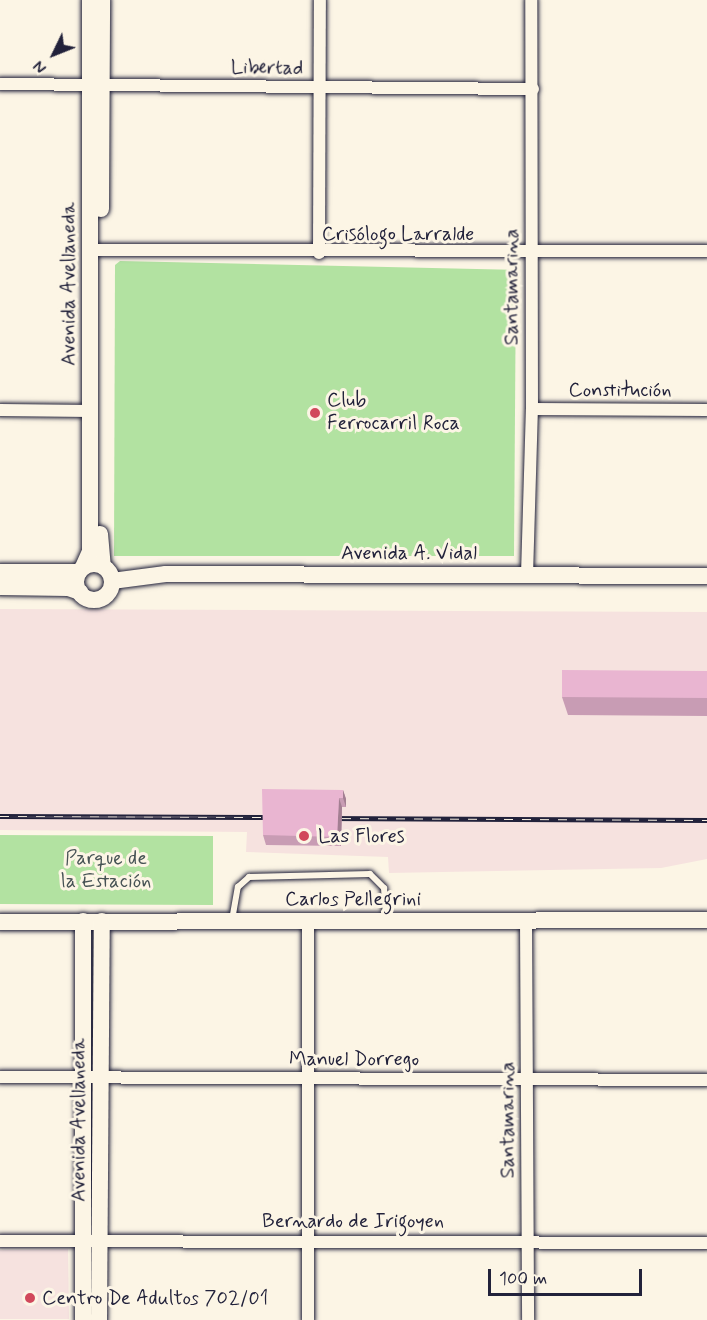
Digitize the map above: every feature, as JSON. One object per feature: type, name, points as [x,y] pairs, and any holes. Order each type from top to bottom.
[{"type":"street","name":"Avenida Avellaneda","points":[[81,570],[90,551],[95,411],[96,85],[90,0]]},
{"type":"street","name":"Avenida Avellaneda","points":[[96,85],[102,0]]},
{"type":"street","points":[[319,254],[320,0]]},
{"type":"street","name":"Santamarina","points":[[527,574],[532,409],[531,0]]},
{"type":"street","name":"Libertad","points":[[0,84],[319,89],[533,89]]},
{"type":"street","name":"Crisólogo Larralde","points":[[96,250],[319,254],[707,251]]},
{"type":"street","name":"Constitución","points":[[532,409],[707,410]]},
{"type":"street","points":[[0,410],[95,411]]},
{"type":"street","name":"Avenida Avellaneda","points":[[95,411],[100,551],[103,566]]},
{"type":"street","points":[[0,572],[81,570],[93,564],[103,566],[112,581],[109,592],[100,598],[89,599],[80,592],[68,588],[0,587]]},
{"type":"street","points":[[80,592],[76,582],[81,570]]},
{"type":"street","name":"Avenida A. Vidal","points":[[112,581],[165,574],[707,576]]},
{"type":"street","name":"Carlos Pellegrini","points":[[0,922],[386,919],[707,920]]},
{"type":"street","name":"Santamarina","points":[[526,919],[528,1320]]},
{"type":"street","points":[[308,920],[308,1320]]},
{"type":"street","name":"Avenida Avellaneda","points":[[83,921],[83,1077],[91,1241],[99,1320]]},
{"type":"street","name":"Avenida Avellaneda","points":[[83,1320],[91,1241],[101,1077],[102,921]]},
{"type":"street","name":"Manuel Dorrego","points":[[0,1077],[707,1080]]},
{"type":"street","name":"Bernardo de Irigoyen","points":[[0,1241],[528,1240],[707,1243]]},
{"type":"lane","points":[[232,921],[238,887],[249,877],[370,874],[384,888],[386,919]]},
{"type":"shaded area","points":[[0,609],[707,612],[707,859],[661,868],[389,873],[388,857],[246,852],[247,832],[0,830]]},
{"type":"shaded area","points":[[68,1249],[69,1319],[0,1319],[0,1250]]},
{"type":"green space","name":"Club Ferrocarril Roca","points":[[120,261],[516,270],[514,556],[114,556],[115,265]]},
{"type":"green space","name":"Parque de la Estación","points":[[0,835],[213,836],[213,905],[0,904]]},
{"type":"building","points":[[562,670],[707,671],[707,698],[562,697]]},
{"type":"building","points":[[262,789],[343,790],[343,798],[339,798],[337,837],[263,835]]},
{"type":"railway","points":[[0,816],[279,817]]},
{"type":"railway","points":[[324,818],[707,820]]},
{"type":"place","name":"Club Ferrocarril Roca","points":[[315,413]]},
{"type":"place","name":"Las Flores","points":[[304,836]]},
{"type":"place","name":"Centro De Adultos 702/01","points":[[30,1298]]}]
